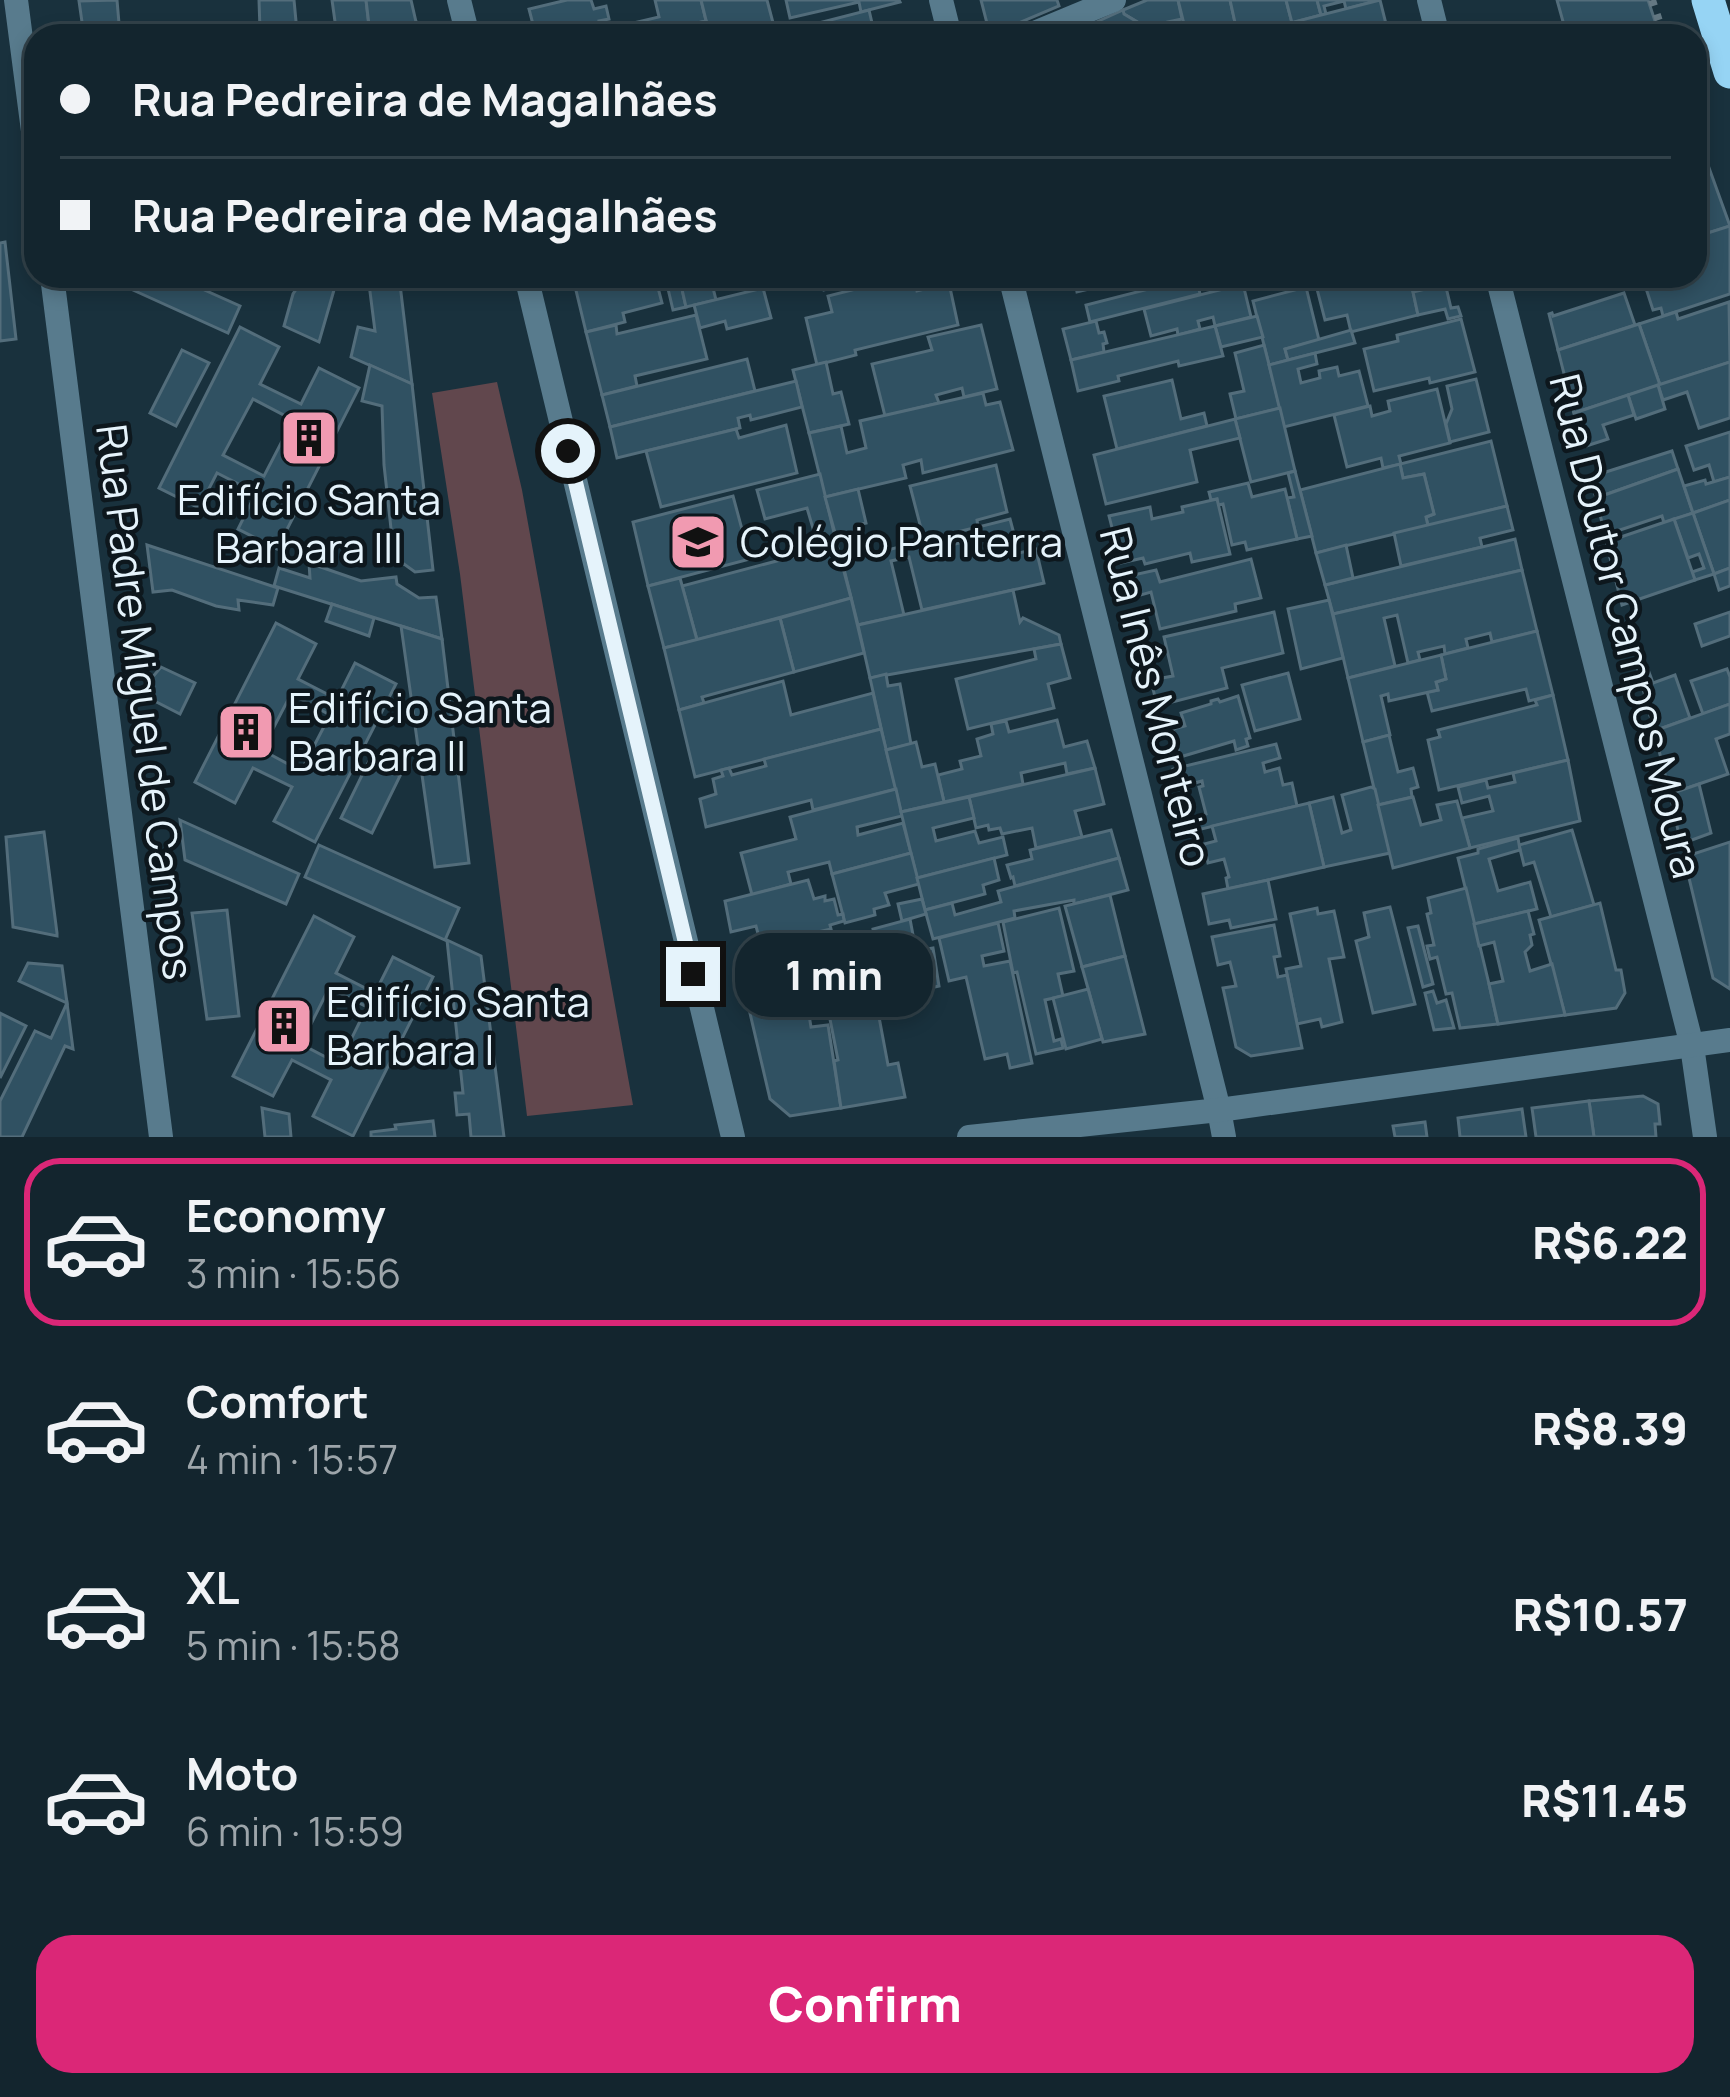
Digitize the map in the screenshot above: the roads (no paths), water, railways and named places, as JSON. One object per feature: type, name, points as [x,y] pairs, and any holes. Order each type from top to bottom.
[{"type":"highway","points":[[1708,0],[1730,72]]},
{"type":"street","points":[[16,0],[24,62]]},
{"type":"street","points":[[1056,24],[1114,0]]},
{"type":"street","name":"Rua Padre Miguel de Campos","points":[[54,288],[161,1137]]},
{"type":"street","points":[[529,288],[733,1137]]},
{"type":"street","name":"Rua Inês Monteiro","points":[[1013,288],[1223,1137]]},
{"type":"street","name":"Rua Doutor Campos Moura","points":[[1500,288],[1692,1046],[1705,1137]]},
{"type":"street","points":[[969,1137],[1220,1110],[1730,1040]]},
{"type":"place","name":"Edifício Santa Barbara III","points":[[309,438]]},
{"type":"place","name":"Colégio Panterra","points":[[698,542]]},
{"type":"place","name":"Edifício Santa Barbara II","points":[[246,732]]},
{"type":"place","name":"Edifício Santa Barbara I","points":[[284,1026]]}]
